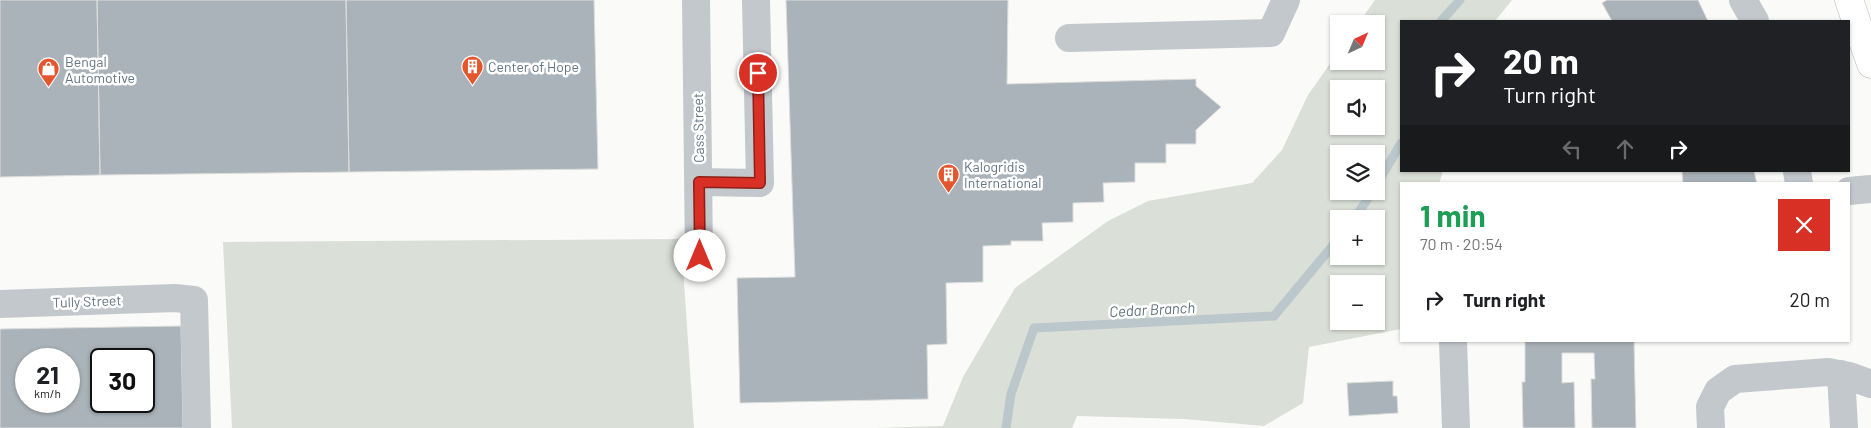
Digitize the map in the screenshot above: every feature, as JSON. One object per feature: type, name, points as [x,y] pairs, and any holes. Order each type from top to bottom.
[{"type":"main road","points":[[1849,0],[1871,64]]},
{"type":"street","name":"Cass Street","points":[[696,0],[700,256]]},
{"type":"street","points":[[699,182],[760,183],[756,0]]},
{"type":"street","points":[[1069,38],[1271,33],[1286,0]]},
{"type":"street","points":[[1743,0],[1754,20]]},
{"type":"street","points":[[1850,191],[1871,189]]},
{"type":"street","name":"Tully Street","points":[[0,304],[175,298],[194,300],[197,428]]},
{"type":"street","points":[[1453,342],[1456,428]]},
{"type":"street","points":[[1712,428],[1710,408],[1718,391],[1735,379],[1828,372],[1842,374],[1871,384]]},
{"type":"street","points":[[1842,374],[1844,428]]},
{"type":"shaded area","points":[[1375,0],[1512,0],[1496,20],[1400,20],[1400,172],[1443,172],[1440,182],[1400,182],[1400,329],[1309,347],[1303,403],[1264,426],[1184,419],[1077,416],[1072,428],[877,428],[943,426],[963,377],[1015,288],[1108,221],[1148,201],[1252,183],[1282,150],[1308,95],[1330,64],[1330,70],[1385,70],[1385,15],[1364,15]]},
{"type":"shaded area","points":[[681,239],[694,428],[232,428],[223,242]]},
{"type":"building","name":"Bengal Automotive","points":[[0,0],[97,0],[100,175],[0,177]]},
{"type":"building","points":[[97,0],[346,0],[349,172],[100,175]]},
{"type":"building","name":"Center of Hope","points":[[346,0],[594,0],[598,169],[349,172]]},
{"type":"building","name":"Kalogridis International","points":[[786,0],[1008,0],[1007,84],[1196,79],[1196,86],[1221,107],[1196,130],[1196,144],[1166,144],[1166,163],[1135,163],[1135,182],[1103,183],[1104,202],[1073,203],[1073,222],[1042,223],[1043,241],[1011,241],[1011,245],[983,246],[983,282],[946,283],[947,344],[927,345],[928,399],[740,403],[737,278],[795,277]]},
{"type":"building","points":[[1607,0],[1698,0],[1708,20],[1611,20],[1602,3]]},
{"type":"building","points":[[1682,172],[1754,172],[1757,182],[1683,182]]},
{"type":"building","points":[[181,326],[183,428],[0,428],[0,329]]},
{"type":"building","points":[[1525,342],[1634,342],[1636,428],[1592,428],[1591,379],[1595,379],[1594,353],[1562,353],[1562,383],[1574,382],[1575,428],[1523,428],[1522,382],[1525,382]]},
{"type":"building","points":[[1393,381],[1393,396],[1397,396],[1398,413],[1349,416],[1347,383]]},
{"type":"waterway","name":"Cedar Branch","points":[[1442,20],[1460,0]]},
{"type":"waterway","name":"Cedar Branch","points":[[1385,171],[1400,145]]},
{"type":"waterway","name":"Cedar Branch","points":[[1360,210],[1367,200]]},
{"type":"waterway","name":"Cedar Branch","points":[[1006,428],[1011,394],[1034,328],[1274,316],[1330,249]]},
{"type":"place","name":"Center of Hope","points":[[472,85]]},
{"type":"place","name":"Bengal Automotive","points":[[49,88]]},
{"type":"place","name":"Kalogridis International","points":[[948,193]]},
{"type":"route","points":[[700,256],[699,182],[760,183],[758,73]]}]
